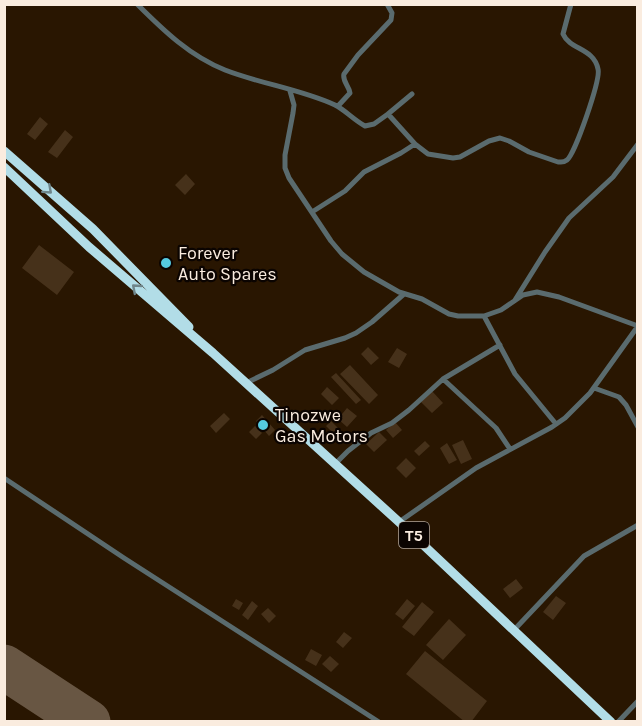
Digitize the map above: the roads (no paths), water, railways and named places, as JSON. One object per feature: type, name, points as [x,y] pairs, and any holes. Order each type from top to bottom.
[{"type":"highway","name":"T5","points":[[4,151],[93,230],[171,307],[213,353]]},
{"type":"highway","name":"T5","points":[[4,167],[113,268],[213,353],[399,522],[611,722]]},
{"type":"street","points":[[137,4],[188,51],[204,61],[226,71],[338,106],[355,121],[365,126],[388,114],[412,94]]},
{"type":"street","points":[[338,106],[350,93],[344,74],[358,55],[391,20],[392,13],[387,4]]},
{"type":"street","points":[[388,114],[415,144],[428,154],[460,157],[489,141],[500,138],[529,152],[558,162],[567,160],[572,153],[588,110],[599,70],[590,54],[569,42],[563,34],[571,4]]},
{"type":"street","points":[[290,91],[294,105],[285,155],[285,168],[292,184],[331,241],[342,254],[364,272],[404,294],[422,299],[449,314],[458,316],[484,316],[501,310],[529,293],[537,292],[638,326],[594,388],[578,406],[556,424],[476,468],[399,522]]},
{"type":"street","points":[[312,212],[345,191],[364,172],[415,144]]},
{"type":"street","points":[[514,301],[544,252],[569,218],[613,177],[638,144]]},
{"type":"street","points":[[246,383],[273,370],[305,350],[356,333],[404,294]]},
{"type":"street","points":[[484,316],[521,382],[556,424]]},
{"type":"street","points":[[335,464],[371,433],[392,423],[409,410],[443,379],[500,345]]},
{"type":"street","points":[[443,379],[490,421],[510,449]]},
{"type":"street","points":[[594,388],[620,397],[638,428]]},
{"type":"street","points":[[4,478],[378,722]]},
{"type":"street","points":[[514,630],[584,556],[638,525]]},
{"type":"street","points":[[618,722],[638,701]]},
{"type":"place","name":"Forever Auto Spares","points":[[166,263]]},
{"type":"place","name":"Tinozwe Gas Motors","points":[[263,425]]}]
